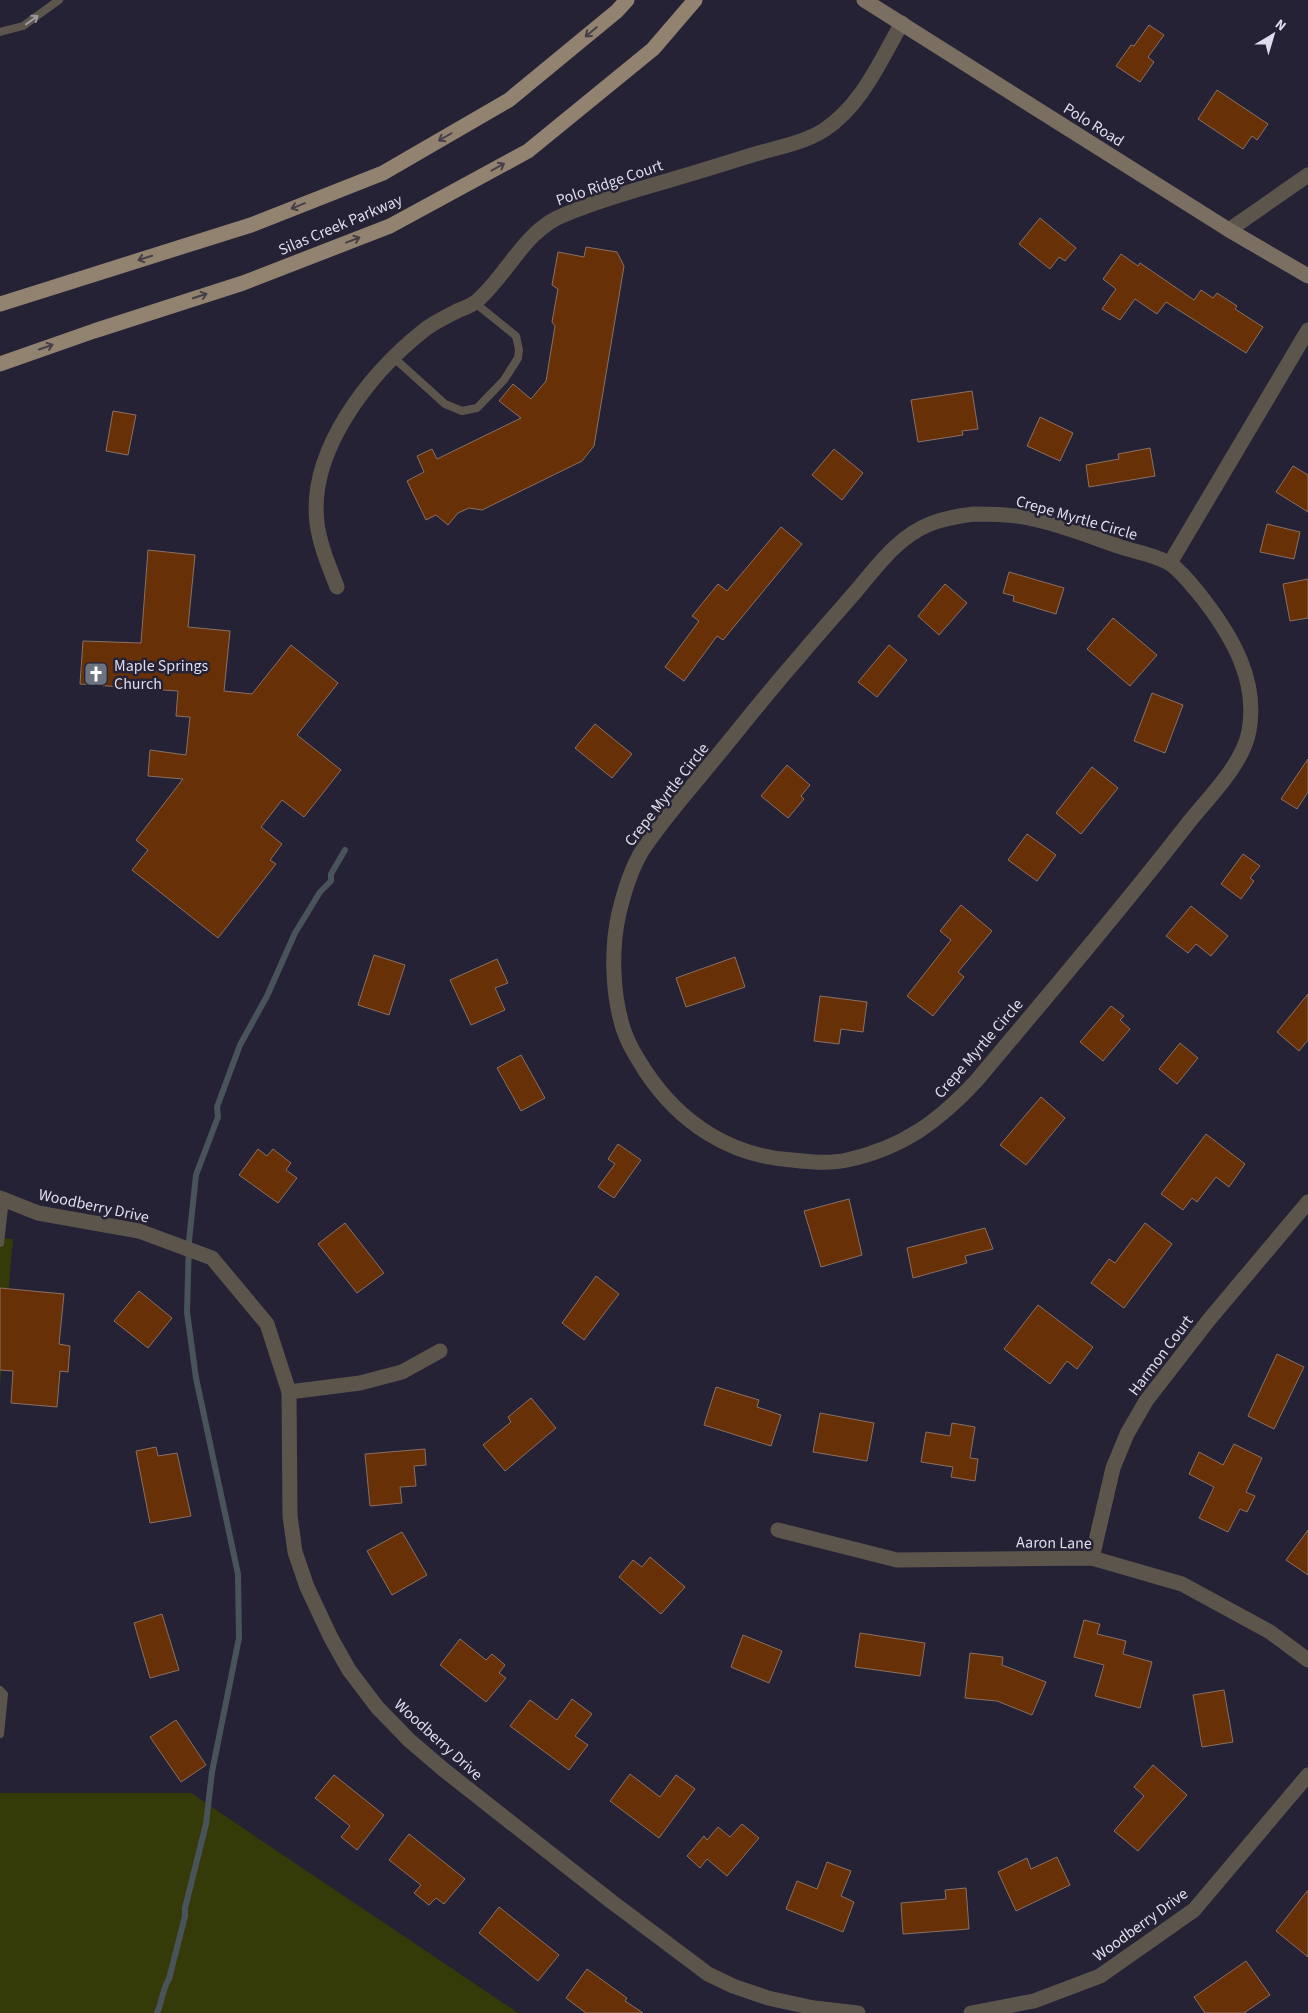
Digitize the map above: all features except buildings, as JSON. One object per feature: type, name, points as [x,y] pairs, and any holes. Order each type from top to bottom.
[{"type":"main road","name":"Silas Creek Parkway","points":[[0,304],[251,225],[383,173],[509,100],[627,0]]},
{"type":"main road","name":"Silas Creek Parkway","points":[[0,364],[94,331],[243,283],[390,226],[528,151],[653,49],[695,0]]},
{"type":"main road","name":"Polo Road","points":[[864,0],[1229,230],[1308,276]]},
{"type":"street","name":"Polo Ridge Court","points":[[337,587],[323,552],[317,522],[317,493],[327,454],[344,421],[372,381],[393,357],[424,330],[475,303],[496,282],[518,253],[537,233],[556,219],[614,197],[792,143],[822,132],[837,121],[856,102],[902,23]]},
{"type":"street","points":[[1229,230],[1308,175]]},
{"type":"street","points":[[1170,564],[1308,330]]},
{"type":"street","name":"Crepe Myrtle Circle","points":[[974,514],[1002,514],[1047,523],[1170,564],[1200,595],[1217,617],[1232,640],[1243,666],[1250,693],[1249,731],[1244,749],[1229,772],[1144,881],[952,1107],[930,1125],[906,1139],[881,1150],[845,1161],[818,1162],[780,1160],[753,1154],[719,1140],[695,1126],[674,1108],[635,1056],[623,1030],[619,1012],[614,966],[614,939],[620,911],[634,867],[642,851],[787,670],[890,552],[912,533],[937,521],[974,514]]},
{"type":"street","name":"Woodberry Drive","points":[[2,1198],[38,1213],[139,1231],[212,1258],[267,1324],[289,1392],[290,1516],[296,1552],[307,1587],[330,1638],[349,1670],[378,1707],[409,1740],[444,1770],[612,1902],[708,1974],[768,1998],[814,2008],[858,2013]]},
{"type":"street","name":"Harmon Court","points":[[1092,1558],[1113,1468],[1127,1434],[1146,1401],[1208,1321],[1308,1202]]},
{"type":"street","points":[[289,1392],[377,1379],[402,1372],[440,1351]]},
{"type":"street","name":"Aaron Lane","points":[[778,1530],[897,1560],[1092,1558],[1182,1584],[1270,1632],[1308,1660]]},
{"type":"street","name":"Woodberry Drive","points":[[971,2013],[1036,2007],[1100,1976],[1194,1910],[1308,1775]]},
{"type":"lane","points":[[0,32],[23,26],[59,0]]},
{"type":"lane","points":[[393,357],[445,404],[462,411],[477,408],[504,380],[518,358],[520,350],[516,336],[475,303]]},
{"type":"lane","points":[[0,1243],[2,1198]]},
{"type":"lane","points":[[0,1690],[4,1694],[0,1734]]},
{"type":"green space","points":[[0,1238],[13,1239],[0,1386]]},
{"type":"green space","points":[[0,1793],[191,1793],[518,2013],[0,2013]]},
{"type":"waterway","points":[[157,2013],[169,1979],[206,1824],[212,1772],[239,1638],[238,1574],[196,1378],[187,1312],[189,1241],[196,1175],[218,1117],[217,1107],[240,1045],[267,996],[295,933],[320,892],[331,881],[331,874],[345,850]]},
{"type":"place","name":"Maple Springs Church","points":[[96,674]]}]
